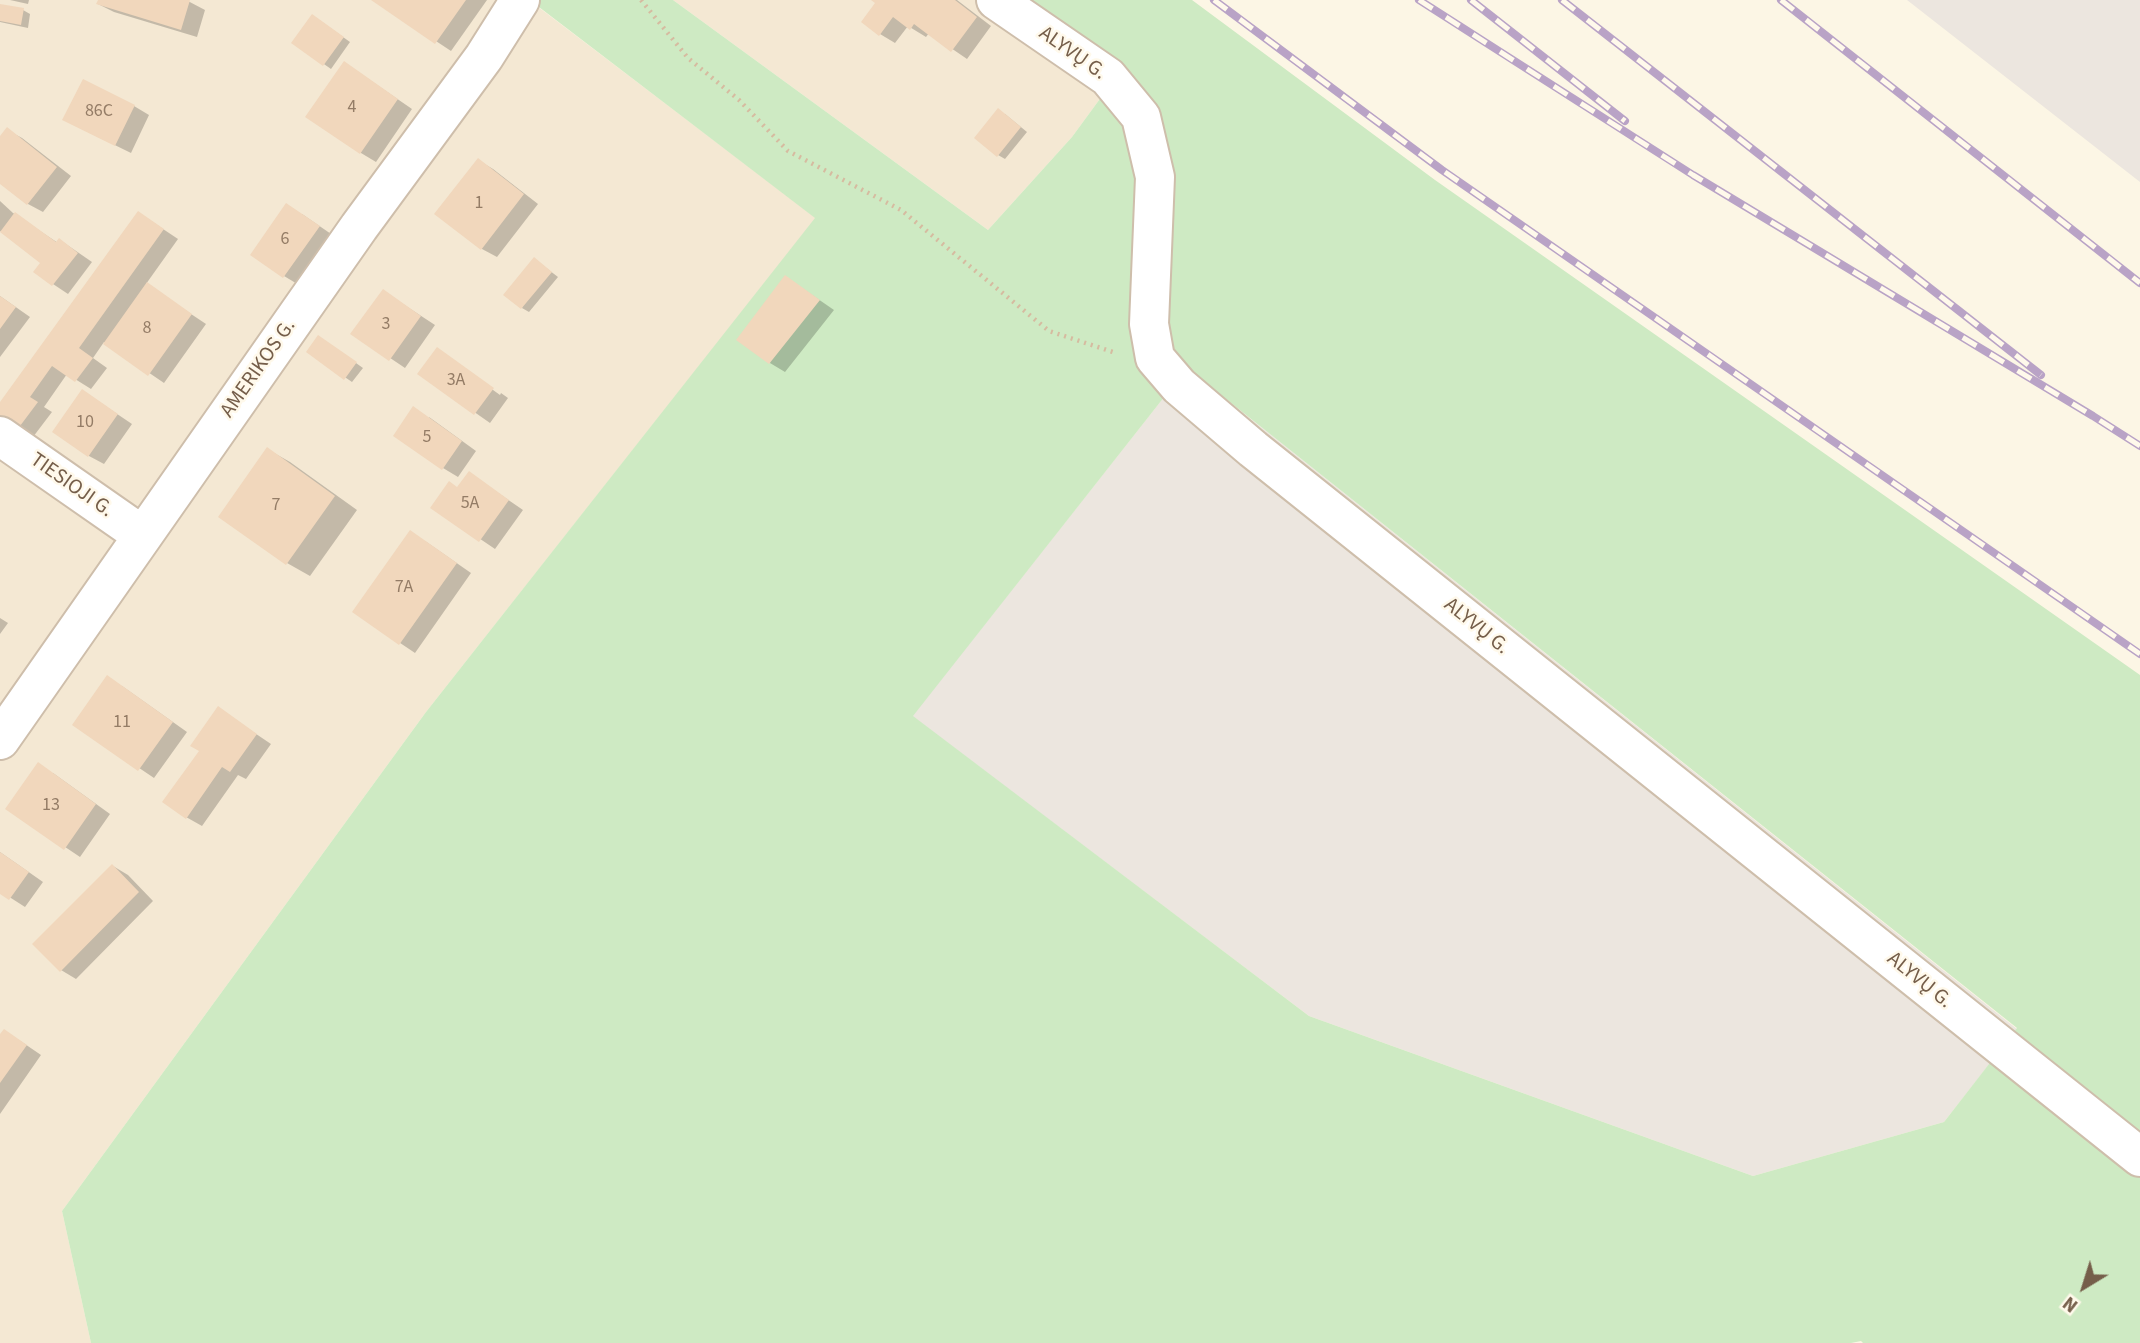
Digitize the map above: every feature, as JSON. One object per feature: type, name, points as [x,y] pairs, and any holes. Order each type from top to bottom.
[{"type":"street","name":"AMERIKOS G.","points":[[0,740],[359,227],[484,57],[520,0]]},
{"type":"street","name":"ALYVŲ G.","points":[[996,0],[1108,77],[1141,117],[1155,177],[1149,324],[1155,358],[1179,386],[1253,449],[2140,1157]]},
{"type":"street","name":"TIESIOJI G.","points":[[0,436],[142,535]]},
{"type":"path","points":[[641,0],[688,58],[739,100],[788,151],[901,210],[1049,331],[1116,353],[1155,358]]},
{"type":"shaded area","points":[[0,0],[529,0],[816,218],[426,712],[62,1211],[91,1343],[0,1343]]},
{"type":"shaded area","points":[[673,0],[1031,0],[1124,66],[1072,137],[988,230]]},
{"type":"shaded area","points":[[1907,0],[2140,0],[2140,182],[1916,7]]},
{"type":"shaded area","points":[[1187,368],[2017,1029],[1944,1122],[1753,1176],[1309,1016],[912,716]]},
{"type":"green space","points":[[537,0],[673,0],[988,230],[1072,137],[1124,66],[1031,0],[1192,0],[1435,180],[2140,675],[2140,1343],[91,1343],[62,1211],[426,712],[815,218],[535,4]],"holes":[[[1187,368],[2017,1028],[1944,1122],[1753,1176],[1309,1016],[913,716]]]},
{"type":"building","points":[[98,0],[190,0],[181,30],[96,4]]},
{"type":"building","points":[[371,0],[466,0],[435,44]]},
{"type":"building","points":[[871,0],[955,0],[977,17],[951,52],[914,24],[910,30],[893,17],[879,36],[861,22],[875,3]]},
{"type":"building","points":[[0,4],[24,8],[21,25],[0,21]]},
{"type":"building","points":[[312,14],[344,37],[323,66],[291,43]]},
{"type":"building","points":[[344,61],[398,99],[360,154],[305,117]]},
{"type":"building","points":[[83,79],[135,105],[115,146],[62,120]]},
{"type":"building","points":[[998,108],[1021,127],[997,157],[974,138]]},
{"type":"building","points":[[7,127],[57,167],[27,205],[0,184],[0,136]]},
{"type":"building","points":[[478,158],[524,194],[481,250],[434,214]]},
{"type":"building","points":[[286,203],[320,226],[283,278],[250,255]]},
{"type":"building","points":[[138,211],[164,229],[79,348],[93,358],[75,382],[52,366],[30,397],[38,402],[17,430],[0,417],[0,402]]},
{"type":"building","points":[[15,212],[56,242],[59,238],[78,253],[52,286],[33,272],[40,263],[0,232]]},
{"type":"building","points":[[534,257],[552,272],[521,309],[503,295]]},
{"type":"building","points":[[785,275],[820,300],[769,364],[736,340]]},
{"type":"building","points":[[147,282],[192,314],[148,376],[103,344]]},
{"type":"building","points":[[383,289],[421,316],[389,361],[350,334]]},
{"type":"building","points":[[0,296],[16,307],[0,329]]},
{"type":"building","points":[[318,335],[357,362],[344,380],[306,352]]},
{"type":"building","points":[[437,347],[494,388],[474,415],[417,374]]},
{"type":"building","points":[[82,389],[118,414],[88,457],[52,432]]},
{"type":"building","points":[[413,406],[462,441],[442,470],[393,436]]},
{"type":"building","points":[[267,447],[335,496],[286,565],[218,517]]},
{"type":"building","points":[[469,471],[509,500],[479,542],[430,508],[449,481],[457,487]]},
{"type":"building","points":[[410,530],[457,563],[399,645],[352,612]]},
{"type":"building","points":[[107,675],[173,722],[138,771],[72,725]]},
{"type":"building","points":[[218,706],[257,734],[230,772],[222,767],[186,819],[162,802],[199,751],[190,746]]},
{"type":"building","points":[[38,762],[96,804],[64,850],[5,809]]},
{"type":"building","points":[[0,852],[29,872],[9,900],[0,894]]},
{"type":"building","points":[[112,864],[139,892],[60,972],[32,944]]},
{"type":"building","points":[[4,1029],[27,1045],[0,1083],[0,1034]]},
{"type":"railway","points":[[1214,0],[1442,170],[2140,654]]},
{"type":"railway","points":[[1419,0],[1693,175],[2140,446]]},
{"type":"railway","points":[[1471,0],[1625,121]]},
{"type":"railway","points":[[1562,0],[2041,375]]},
{"type":"railway","points":[[1781,0],[2140,283]]}]
